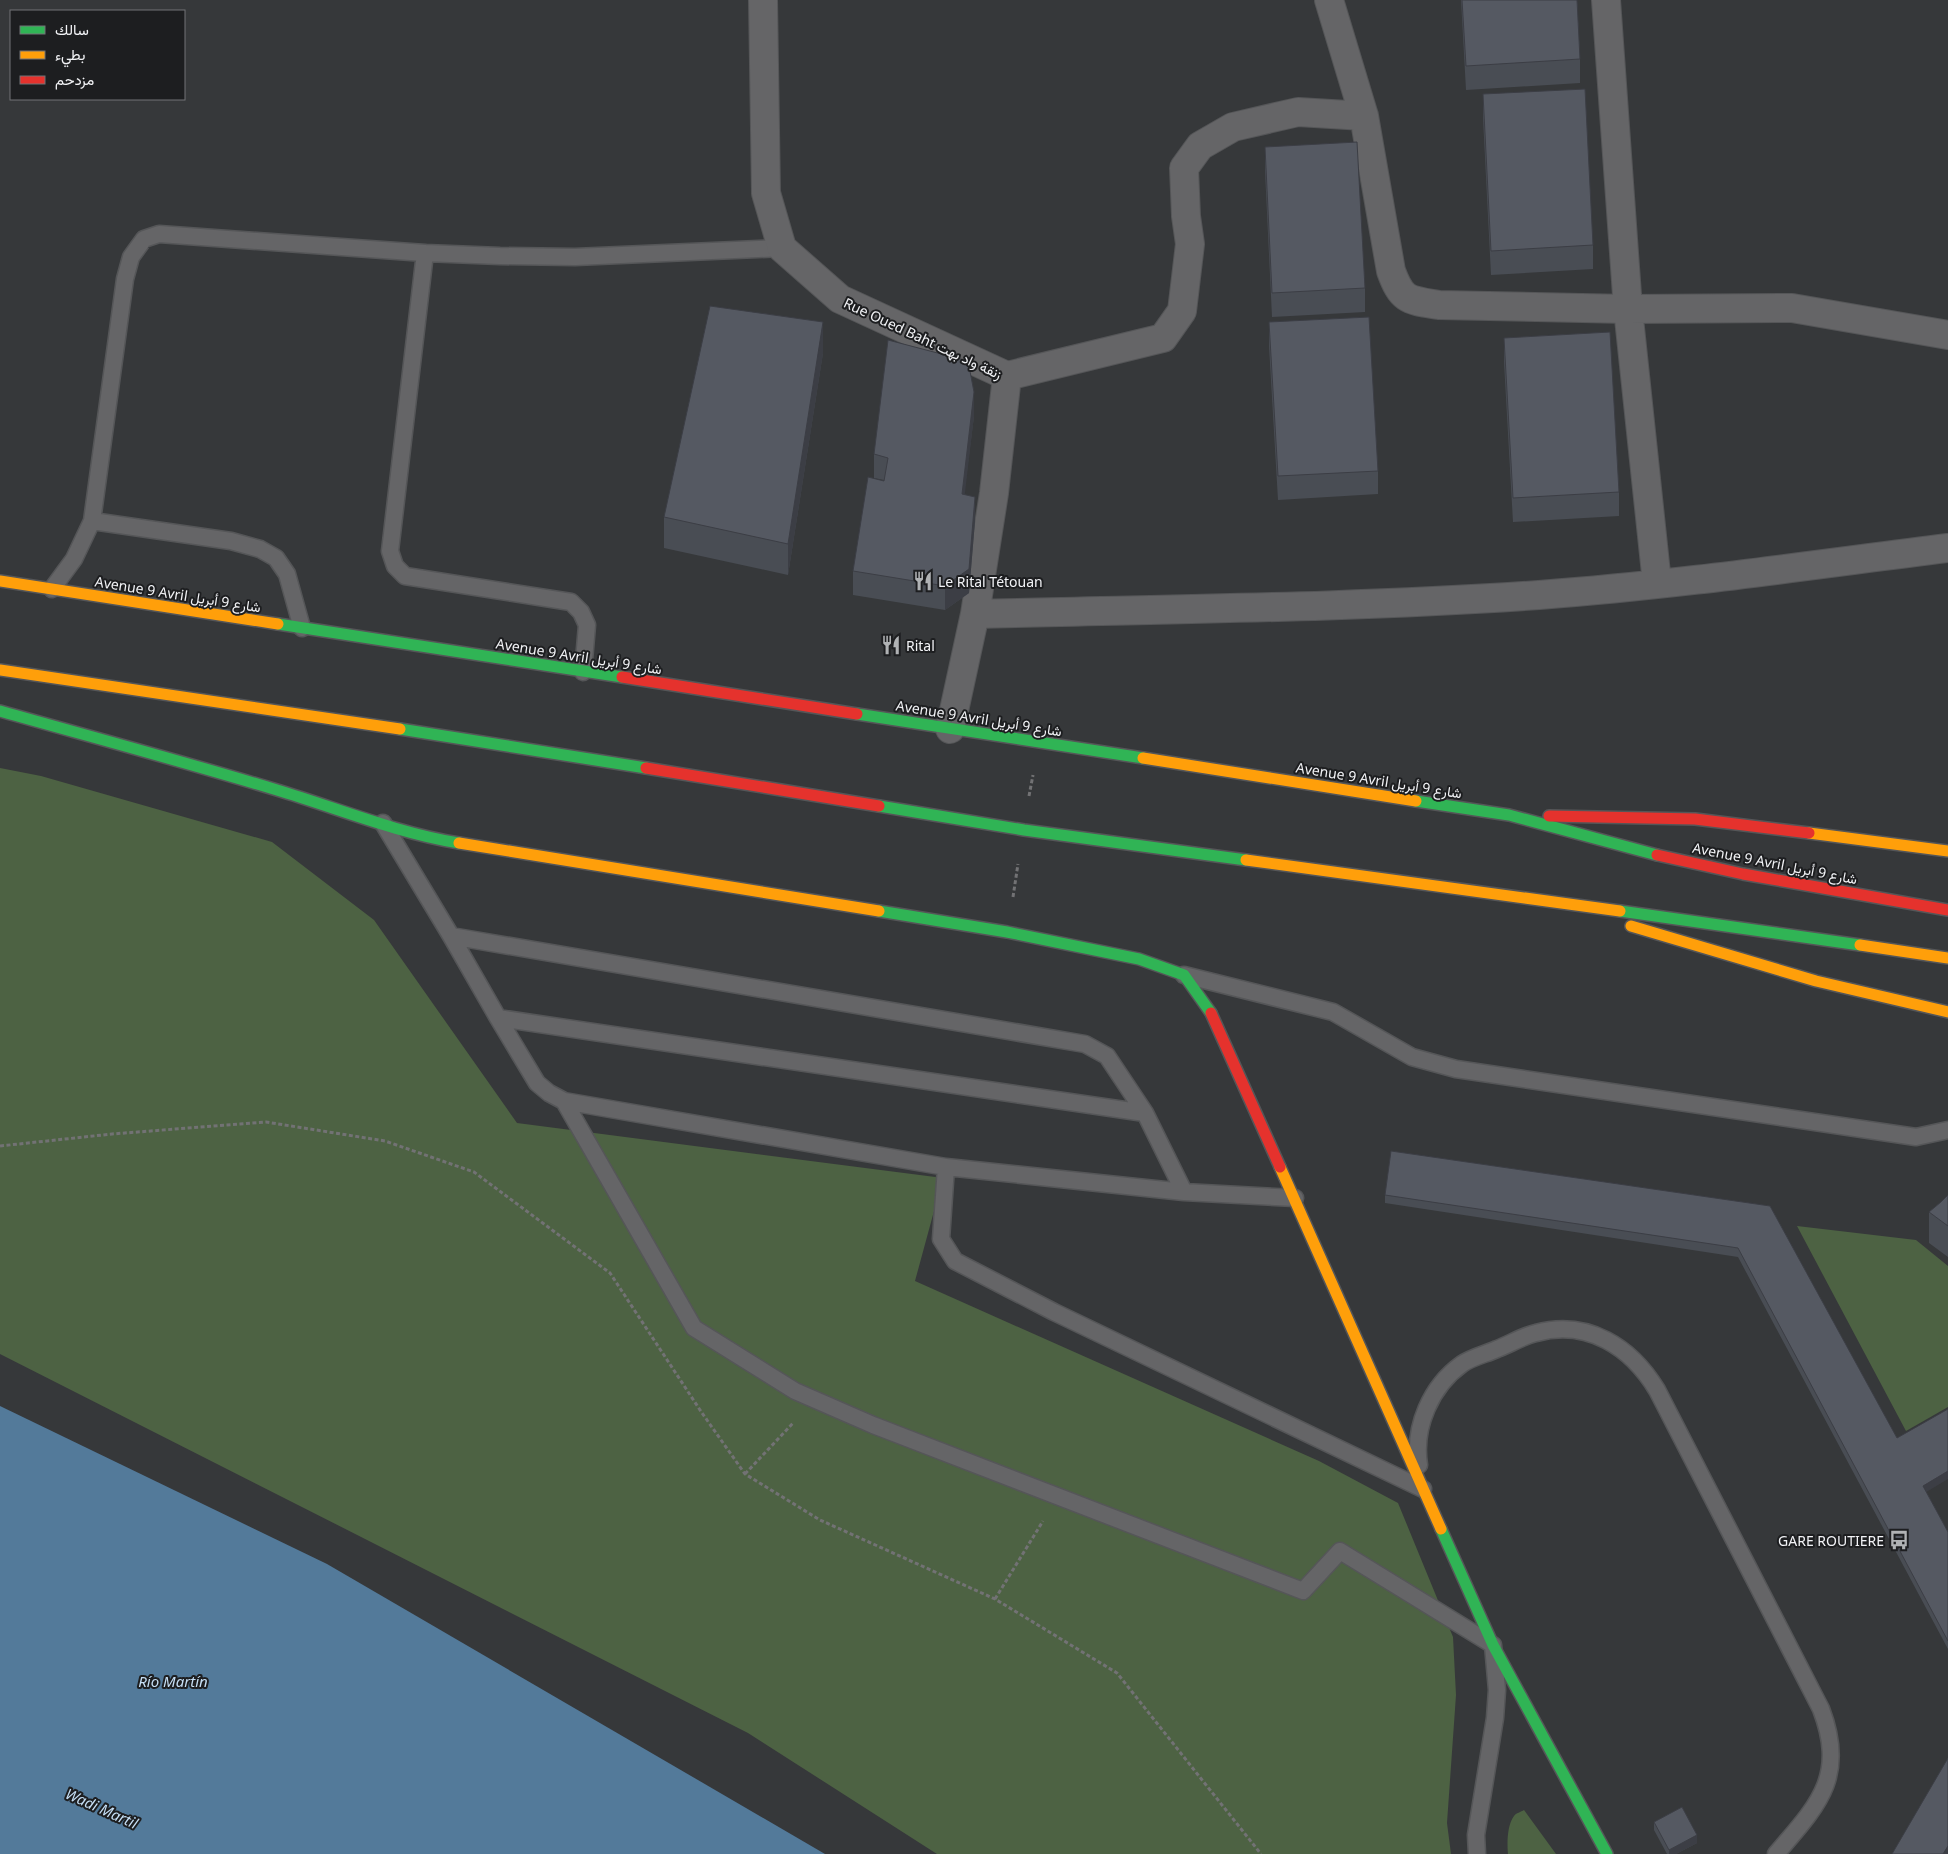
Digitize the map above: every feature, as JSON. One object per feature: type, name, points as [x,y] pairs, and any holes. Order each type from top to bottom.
[{"type":"main road","name":"Avenue 9 Avril شارع 9 أبريل","points":[[0,581],[1509,815],[1658,856],[1743,874],[1948,910]]},
{"type":"main road","points":[[0,670],[421,732],[1024,830],[1775,932],[1948,958]]},
{"type":"main road","points":[[0,711],[278,790],[355,816],[442,840],[1007,932],[1138,959],[1184,975],[1210,1010],[1493,1645],[1607,1854]]},
{"type":"main road","points":[[1509,815],[1695,819],[1948,851]]},
{"type":"main road","points":[[1548,901],[1816,981],[1948,1012]]},
{"type":"street","points":[[762,0],[766,193],[782,248]]},
{"type":"street","points":[[1329,0],[1364,116],[1391,271],[1396,286],[1404,296],[1420,302],[1438,305],[1628,309],[1792,308],[1948,335]]},
{"type":"street","points":[[1606,0],[1628,309],[1657,583]]},
{"type":"street","points":[[1007,376],[1163,338],[1182,310],[1190,244],[1186,216],[1184,168],[1200,146],[1232,127],[1298,112],[1364,116]]},
{"type":"street","name":"Rue Oued Baht زنقة واد بهت","points":[[782,248],[840,299],[1007,376],[994,493],[975,614],[950,729]]},
{"type":"street","points":[[975,614],[1413,602],[1541,595],[1948,548]]},
{"type":"lane","points":[[52,589],[74,559],[92,521],[124,279],[131,257],[144,240],[159,234],[425,253],[575,257],[782,248]]},
{"type":"lane","points":[[425,253],[390,551],[395,566],[405,576],[571,602],[581,612],[587,625],[583,672]]},
{"type":"lane","points":[[92,521],[231,541],[260,549],[276,558],[287,574],[302,628]]},
{"type":"lane","points":[[383,824],[452,936],[537,1083],[549,1093],[564,1101],[946,1167],[1184,1192],[1295,1198]]},
{"type":"lane","points":[[452,936],[1085,1044],[1096,1048],[1107,1056],[1144,1113],[1184,1192]]},
{"type":"lane","points":[[1184,975],[1334,1012],[1412,1057],[1456,1069],[1916,1137],[1948,1130]]},
{"type":"lane","points":[[498,1018],[1144,1113]]},
{"type":"lane","points":[[564,1101],[694,1328],[795,1391],[873,1425],[1303,1591],[1340,1551],[1493,1645],[1497,1690],[1495,1718],[1476,1836],[1477,1854]]},
{"type":"lane","points":[[946,1167],[941,1240],[955,1261],[1054,1312],[1423,1489]]},
{"type":"lane","points":[[1423,1489],[1418,1458],[1422,1422],[1428,1404],[1438,1389],[1450,1374],[1464,1363],[1535,1333],[1553,1330],[1589,1333],[1607,1339],[1637,1361],[1657,1390],[1827,1724],[1830,1740],[1830,1758],[1829,1773],[1825,1787],[1808,1818],[1776,1854]]},
{"type":"path","points":[[0,1146],[112,1134],[266,1122],[385,1141],[474,1172],[610,1273],[702,1414],[745,1474],[820,1520],[995,1599],[1118,1674],[1262,1854]]},
{"type":"path","points":[[745,1474],[815,1400]]},
{"type":"path","points":[[995,1599],[1059,1496]]},
{"type":"green space","points":[[0,768],[41,776],[272,842],[374,920],[517,1123],[943,1178],[915,1281],[1319,1461],[1398,1503],[1453,1637],[1456,1695],[1447,1823],[1451,1854],[937,1854],[748,1733],[0,1354]]},
{"type":"green space","points":[[1797,1226],[1916,1240],[1948,1266],[1948,1407],[1906,1431]]},
{"type":"green space","points":[[1524,1810],[1556,1854],[1508,1854],[1510,1824],[1515,1815]]},
{"type":"water","name":"Río Martín","points":[[0,1406],[327,1564],[825,1854],[0,1854]]},
{"type":"building","points":[[1462,0],[1577,0],[1580,59],[1466,66]]},
{"type":"building","points":[[1585,89],[1593,245],[1491,251],[1483,94]]},
{"type":"building","points":[[1357,142],[1365,288],[1272,293],[1265,147]]},
{"type":"building","points":[[710,306],[823,322],[788,544],[664,517]]},
{"type":"building","points":[[1369,317],[1378,471],[1278,476],[1269,322]]},
{"type":"building","points":[[1610,332],[1619,492],[1513,498],[1504,338]]},
{"type":"building","points":[[888,340],[968,361],[974,392],[962,494],[975,497],[969,569],[945,586],[853,571],[868,477],[884,481],[888,458],[874,454]]},
{"type":"building","points":[[1391,1151],[1770,1206],[1897,1438],[1948,1409],[1948,1471],[1923,1486],[1948,1532],[1948,1641],[1738,1248],[1385,1195]]},
{"type":"building","points":[[1948,1195],[1948,1226],[1929,1212]]},
{"type":"building","points":[[1948,1758],[1948,1846],[1943,1854],[1892,1854]]},
{"type":"building","points":[[1682,1807],[1697,1835],[1669,1850],[1654,1822]]},
{"type":"traffic: fast","points":[[278,624],[622,677]]},
{"type":"traffic: fast","points":[[0,711],[300,797],[390,827],[459,843]]},
{"type":"traffic: fast","points":[[857,714],[1143,758]]},
{"type":"traffic: fast","points":[[400,729],[646,768]]},
{"type":"traffic: fast","points":[[1416,801],[1509,815],[1657,855]]},
{"type":"traffic: fast","points":[[879,806],[1024,830],[1246,860]]},
{"type":"traffic: fast","points":[[879,911],[1007,932],[1139,959],[1184,975],[1211,1013]]},
{"type":"traffic: fast","points":[[1620,911],[1860,945]]},
{"type":"traffic: fast","points":[[1441,1529],[1493,1645],[1607,1854]]},
{"type":"traffic: slow","points":[[0,581],[278,624]]},
{"type":"traffic: slow","points":[[0,670],[400,729]]},
{"type":"traffic: slow","points":[[1143,758],[1416,801]]},
{"type":"traffic: slow","points":[[1809,833],[1948,851]]},
{"type":"traffic: slow","points":[[459,843],[879,911]]},
{"type":"traffic: slow","points":[[1246,860],[1620,911]]},
{"type":"traffic: slow","points":[[1631,926],[1816,981],[1948,1012]]},
{"type":"traffic: slow","points":[[1860,945],[1948,958]]},
{"type":"traffic: slow","points":[[1280,1167],[1441,1529]]},
{"type":"traffic: jam","points":[[622,677],[857,714]]},
{"type":"traffic: jam","points":[[646,768],[879,806]]},
{"type":"traffic: jam","points":[[1549,816],[1695,819],[1809,833]]},
{"type":"traffic: jam","points":[[1657,855],[1743,874],[1948,910]]},
{"type":"traffic: jam","points":[[1211,1013],[1280,1167]]},
{"type":"place","name":"Le Rital Tétouan","points":[[923,581]]},
{"type":"place","name":"Rital","points":[[891,645]]},
{"type":"place","name":"GARE ROUTIERE","points":[[1899,1540]]},
{"type":"water label","name":"Wadi Martil","points":[[102,1808]]}]
